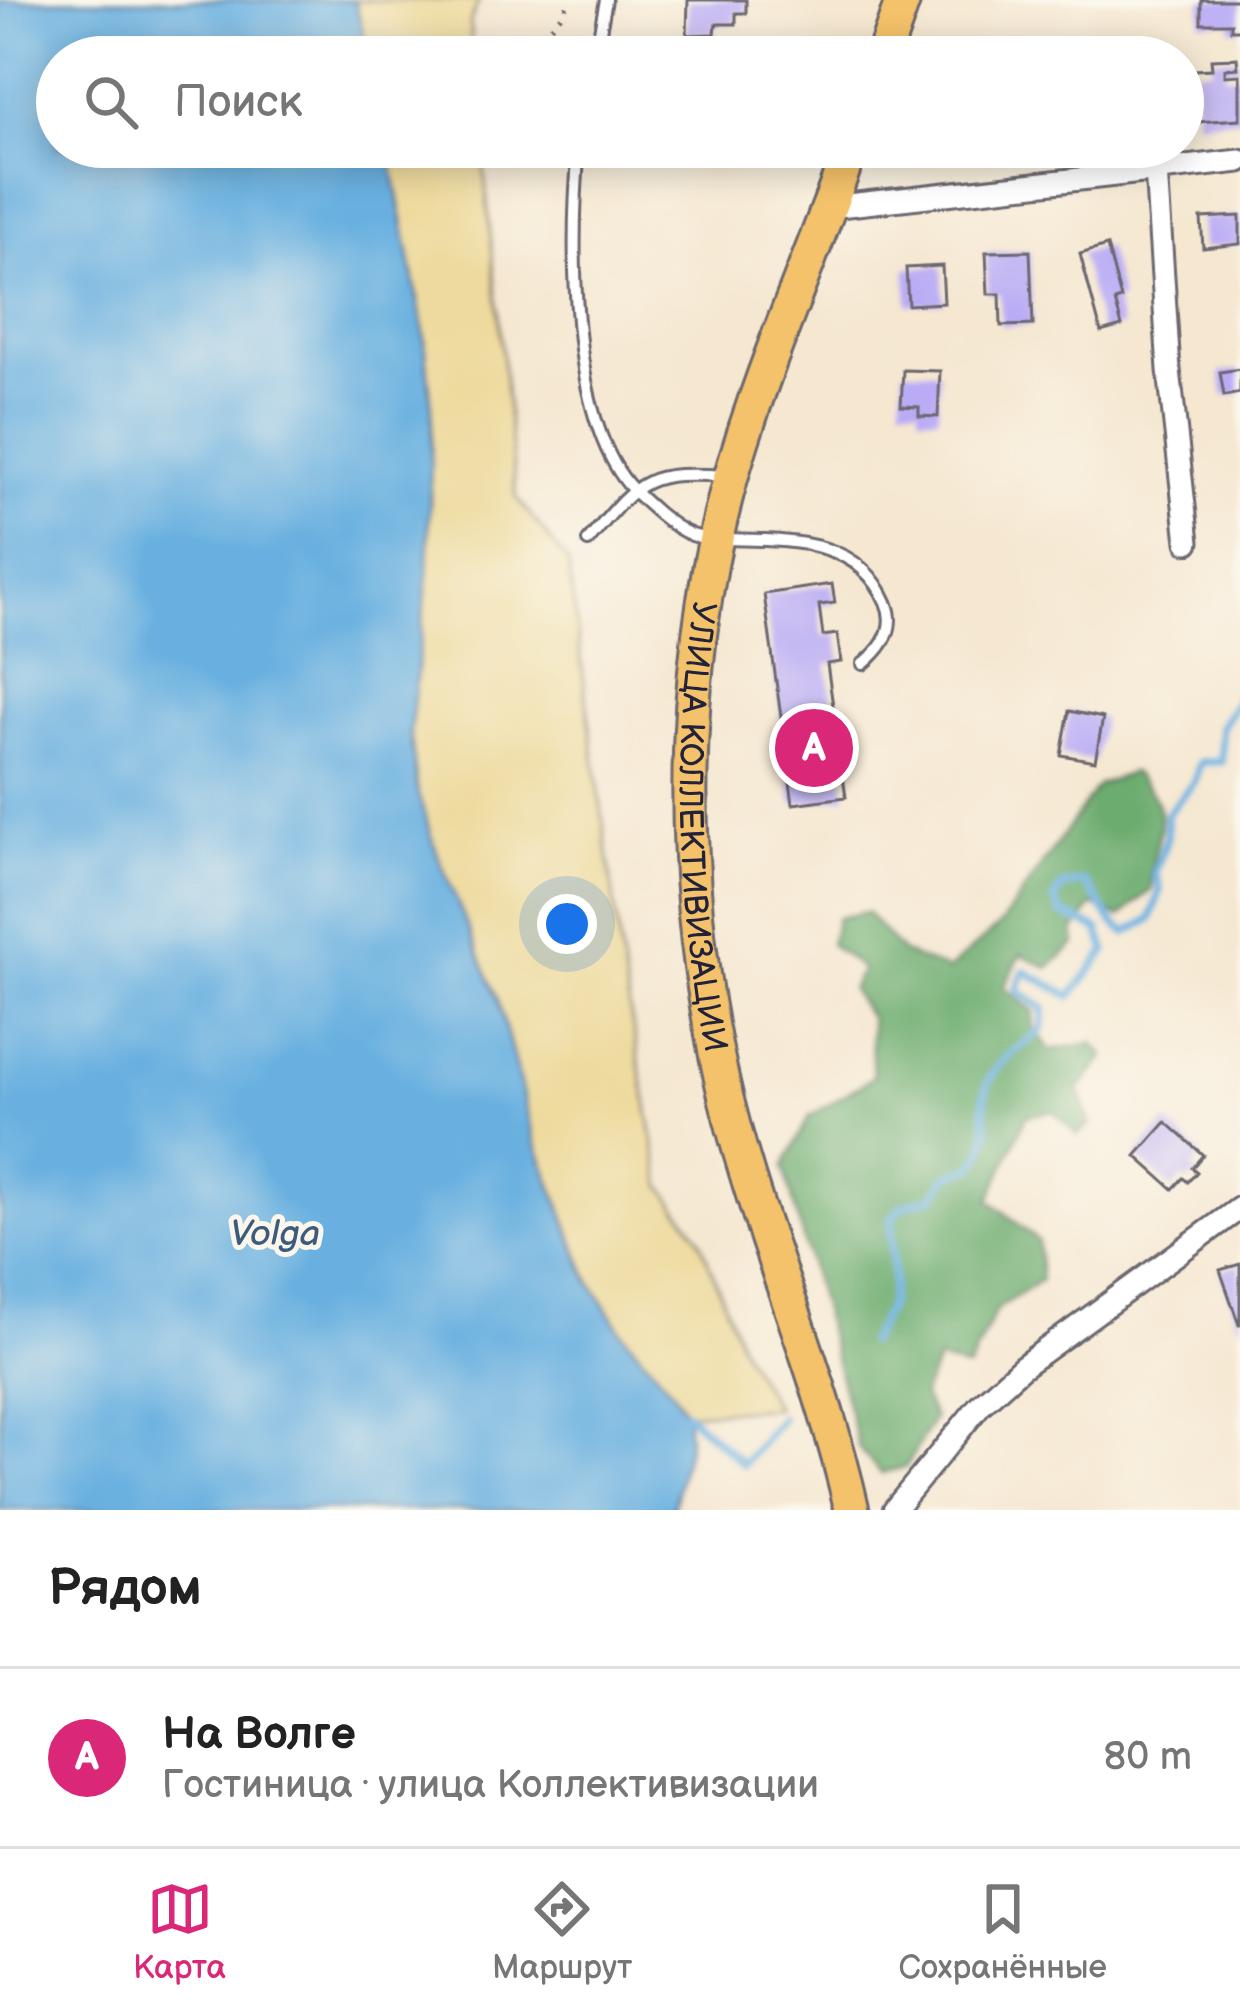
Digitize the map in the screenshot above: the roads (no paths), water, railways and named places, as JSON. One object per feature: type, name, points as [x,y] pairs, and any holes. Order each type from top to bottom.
[{"type":"main road","points":[[890,36],[903,0]]},
{"type":"main road","name":"УЛИЦА КОЛЛЕКТИВИЗАЦИИ","points":[[844,168],[732,476],[699,632],[692,743],[696,900],[727,1102],[852,1510]]},
{"type":"street","points":[[1204,164],[1240,161]]},
{"type":"street","points":[[830,208],[1166,168]]},
{"type":"street","points":[[1156,169],[1169,370],[1188,542]]},
{"type":"street","points":[[893,1510],[980,1405],[1022,1367],[1240,1208]]},
{"type":"lane","points":[[599,36],[606,0]]},
{"type":"lane","points":[[578,168],[573,241],[585,380],[608,451],[632,489],[696,537],[807,542],[860,565],[890,610],[886,638],[863,664]]},
{"type":"lane","points":[[588,541],[632,489],[655,477],[675,473],[732,476]]},
{"type":"water","name":"Volga","points":[[0,0],[355,0],[364,36],[36,36],[36,168],[393,168],[424,333],[432,410],[428,573],[410,732],[418,795],[498,1000],[534,1138],[587,1277],[622,1332],[686,1413],[688,1441],[673,1510],[0,1510]]},
{"type":"waterway","points":[[869,1342],[888,1308],[893,1283],[891,1220],[902,1206],[934,1196],[949,1175],[974,1167],[988,1135],[984,1106],[988,1084],[1007,1058],[1042,1030],[1044,1009],[1017,990],[1024,971],[1071,996],[1106,951],[1098,929],[1062,914],[1054,898],[1063,886],[1085,882],[1113,923],[1126,933],[1151,919],[1160,890],[1155,873],[1167,838],[1167,814],[1195,781],[1200,762],[1222,762],[1221,727],[1240,697]]},
{"type":"waterway","points":[[679,1416],[686,1413],[743,1464],[781,1418]]},
{"type":"place","name":"На Волге","points":[[814,748]]}]
